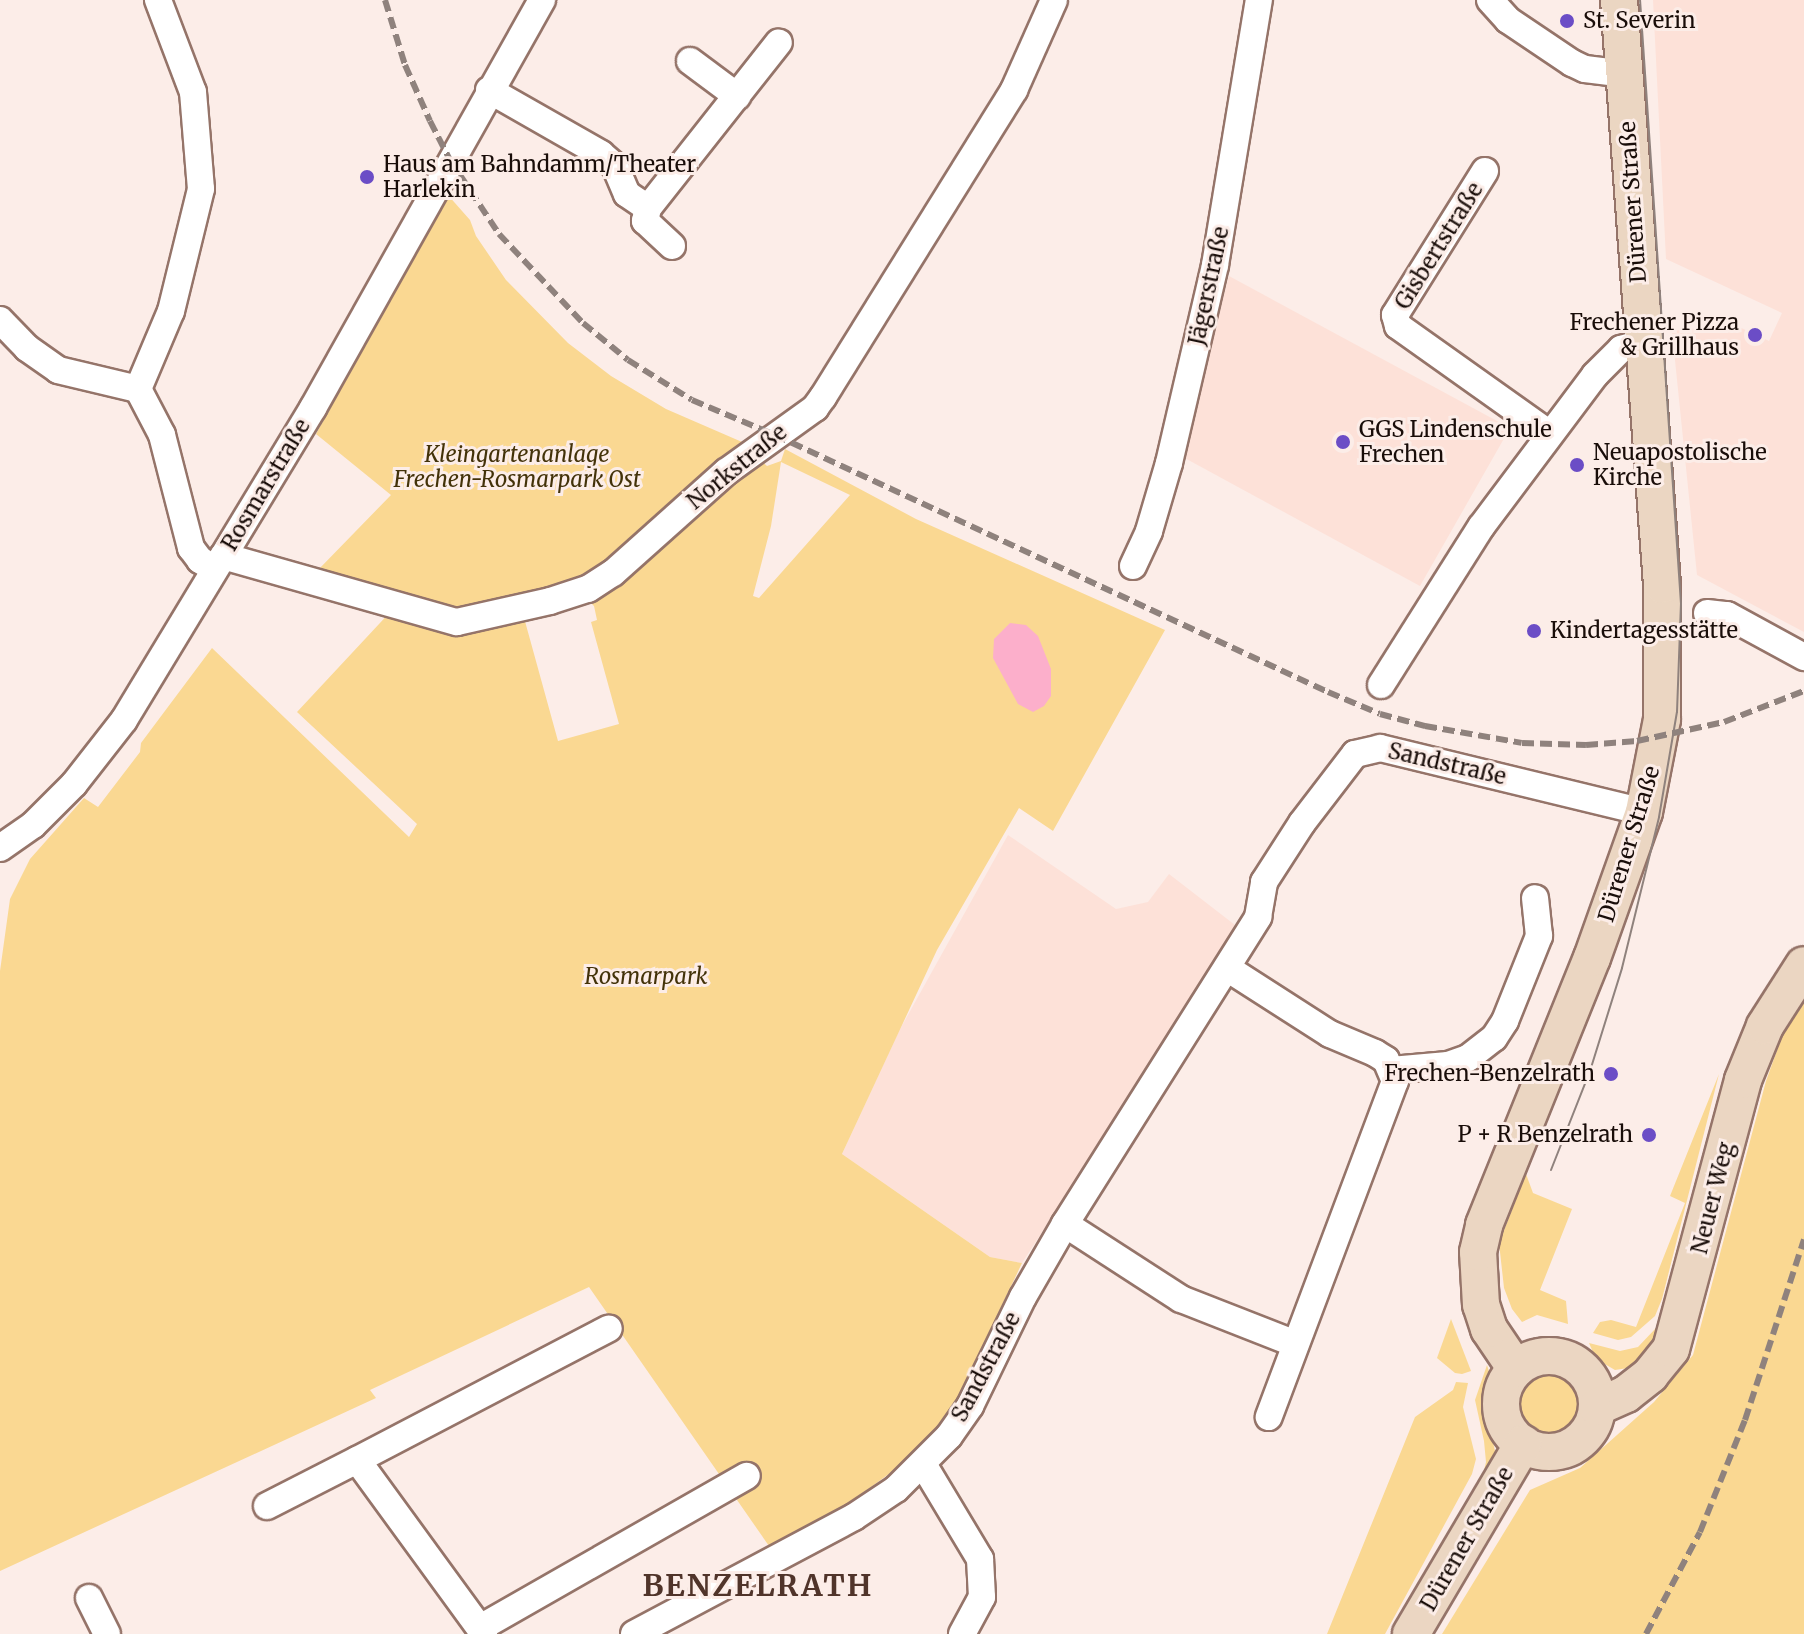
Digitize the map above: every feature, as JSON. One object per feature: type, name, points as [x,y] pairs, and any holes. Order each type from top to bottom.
[{"type":"main road","name":"Dürener Straße","points":[[1516,1369],[1485,1317],[1478,1252],[1484,1225],[1582,986],[1644,812],[1662,719],[1663,620],[1619,0]]},
{"type":"main road","name":"Neuer Weg","points":[[1597,1407],[1638,1385],[1671,1349],[1743,1080],[1765,1026],[1804,965]]},
{"type":"main road","points":[[1543,1356],[1572,1362],[1591,1380],[1597,1407],[1593,1423],[1571,1447],[1538,1451],[1512,1435],[1501,1408],[1502,1394],[1516,1369],[1543,1356]]},
{"type":"main road","name":"Dürener Straße","points":[[1411,1634],[1523,1444]]},
{"type":"street","points":[[138,389],[171,311],[201,189],[193,92],[158,0]]},
{"type":"street","name":"Rosmarstraße","points":[[0,848],[33,825],[74,784],[124,720],[313,408],[542,0]]},
{"type":"street","name":"Norkstraße","points":[[219,563],[457,622],[475,620],[588,589],[613,573],[726,472],[790,423],[815,408],[1014,90],[1054,0]]},
{"type":"street","name":"Jägerstraße","points":[[1133,566],[1149,531],[1169,463],[1213,277],[1259,0]]},
{"type":"street","points":[[1490,0],[1508,20],[1572,63],[1585,69],[1624,74]]},
{"type":"street","points":[[672,246],[645,221],[648,208],[779,42]]},
{"type":"street","points":[[690,61],[737,96]]},
{"type":"street","points":[[489,90],[601,154],[615,166],[627,194],[648,208]]},
{"type":"street","name":"Gisbertstraße","points":[[1485,171],[1395,315],[1398,326],[1550,434]]},
{"type":"street","points":[[0,320],[27,348],[58,370],[138,389],[162,435],[191,548],[200,560],[219,563]]},
{"type":"street","points":[[1381,685],[1481,527],[1550,434],[1608,360],[1633,343],[1645,342]]},
{"type":"street","points":[[1707,613],[1727,615],[1804,657]]},
{"type":"street","name":"Sandstraße","points":[[634,1634],[854,1517],[896,1489],[923,1464],[970,1406],[1023,1297],[1065,1224],[1258,917],[1264,882],[1319,800],[1348,761],[1362,749],[1380,748],[1644,812]]},
{"type":"street","points":[[1391,1070],[1448,1065],[1468,1058],[1494,1038],[1505,1021],[1539,936],[1535,898]]},
{"type":"street","points":[[1227,968],[1330,1034],[1375,1053],[1391,1070],[1395,1081],[1392,1096],[1269,1417]]},
{"type":"street","points":[[1065,1224],[1181,1299],[1296,1344]]},
{"type":"street","points":[[267,1506],[609,1328]]},
{"type":"street","points":[[357,1460],[482,1631],[747,1476]]},
{"type":"street","points":[[923,1464],[980,1559],[982,1597],[962,1634]]},
{"type":"street","points":[[89,1598],[107,1634]]},
{"type":"shaded area","points":[[1653,0],[1804,0],[1804,632],[1697,575],[1672,331],[1733,324],[1769,341],[1782,313],[1666,259]]},
{"type":"shaded area","name":"GGS Lindenschule Frechen","points":[[1229,276],[1510,428],[1420,586],[1181,456]]},
{"type":"shaded area","points":[[1010,623],[1026,625],[1038,636],[1051,669],[1051,696],[1044,706],[1033,712],[1018,704],[993,658],[994,639]]},
{"type":"shaded area","points":[[1008,835],[1116,909],[1148,902],[1169,874],[1235,925],[1164,1044],[1022,1263],[990,1257],[842,1154],[899,1031]]},
{"type":"green space","name":"Kleingartenanlage Frechen-Rosmarpark Ost","points":[[447,194],[470,220],[476,236],[506,280],[568,343],[611,376],[666,409],[749,445],[590,579],[469,615],[318,570],[391,495],[316,434]]},
{"type":"green space","name":"Rosmarpark","points":[[785,449],[916,519],[1165,630],[1053,831],[1019,808],[937,950],[842,1154],[990,1257],[1022,1263],[957,1400],[932,1435],[901,1465],[852,1501],[769,1546],[589,1287],[370,1390],[376,1398],[0,1571],[0,971],[10,899],[30,859],[84,798],[98,807],[212,648],[409,837],[417,824],[297,712],[393,609],[523,614],[558,741],[619,724],[591,622],[597,620],[594,606],[585,597],[756,456],[767,466],[781,461]],"holes":[[[781,462],[850,495],[759,598],[753,596],[771,526]]]},
{"type":"green space","points":[[1804,997],[1804,1634],[1442,1634],[1530,1490],[1580,1468],[1654,1402],[1693,1355],[1766,1081],[1787,1023]]},
{"type":"green space","points":[[1719,1074],[1662,1299],[1655,1316],[1631,1337],[1618,1340],[1593,1333],[1600,1322],[1611,1320],[1636,1327],[1685,1203],[1670,1196]]},
{"type":"green space","points":[[1526,1174],[1533,1193],[1572,1209],[1540,1290],[1566,1301],[1568,1324],[1537,1315],[1522,1322],[1512,1309],[1504,1288],[1499,1243]]},
{"type":"green space","points":[[1672,1311],[1654,1344],[1628,1368],[1615,1370],[1596,1359],[1589,1343],[1620,1351],[1638,1347]]},
{"type":"green space","points":[[1451,1319],[1471,1371],[1462,1374],[1455,1373],[1437,1358]]},
{"type":"green space","points":[[1487,1365],[1491,1378],[1488,1420],[1495,1451],[1492,1464],[1482,1479],[1486,1462],[1475,1400]]},
{"type":"green space","points":[[1542,1372],[1554,1372],[1571,1381],[1578,1392],[1578,1416],[1571,1427],[1554,1436],[1542,1436],[1530,1431],[1521,1422],[1516,1410],[1516,1398],[1521,1386],[1530,1377]]},
{"type":"green space","points":[[1456,1382],[1468,1383],[1463,1407],[1476,1459],[1472,1474],[1385,1634],[1327,1634],[1415,1417],[1453,1390]]},
{"type":"tram line","points":[[1551,1170],[1590,1071],[1622,968],[1659,817],[1677,712],[1681,604],[1640,0]]},
{"type":"railway","points":[[385,0],[405,65],[430,121],[450,160],[499,234],[583,323],[628,360],[692,400],[775,435],[1328,692],[1380,714],[1425,726],[1522,743],[1586,745],[1637,741],[1724,722],[1804,691]]},
{"type":"railway","points":[[1646,1634],[1700,1532],[1745,1420],[1804,1239]]},
{"type":"place","name":"St. Severin","points":[[1567,21]]},
{"type":"place","name":"Haus am Bahndamm/Theater Harlekin","points":[[367,177]]},
{"type":"place","name":"Frechener Pizza & Grillhaus","points":[[1755,335]]},
{"type":"place","name":"GGS Lindenschule Frechen","points":[[1343,442]]},
{"type":"place","name":"Neuapostolische Kirche","points":[[1577,465]]},
{"type":"place","name":"Kindertagesstätte","points":[[1534,631]]},
{"type":"place","name":"Frechen-Benzelrath","points":[[1611,1074]]},
{"type":"place","name":"P + R Benzelrath","points":[[1649,1135]]},
{"type":"district","name":"BENZELRATH","points":[[758,1585]]}]
